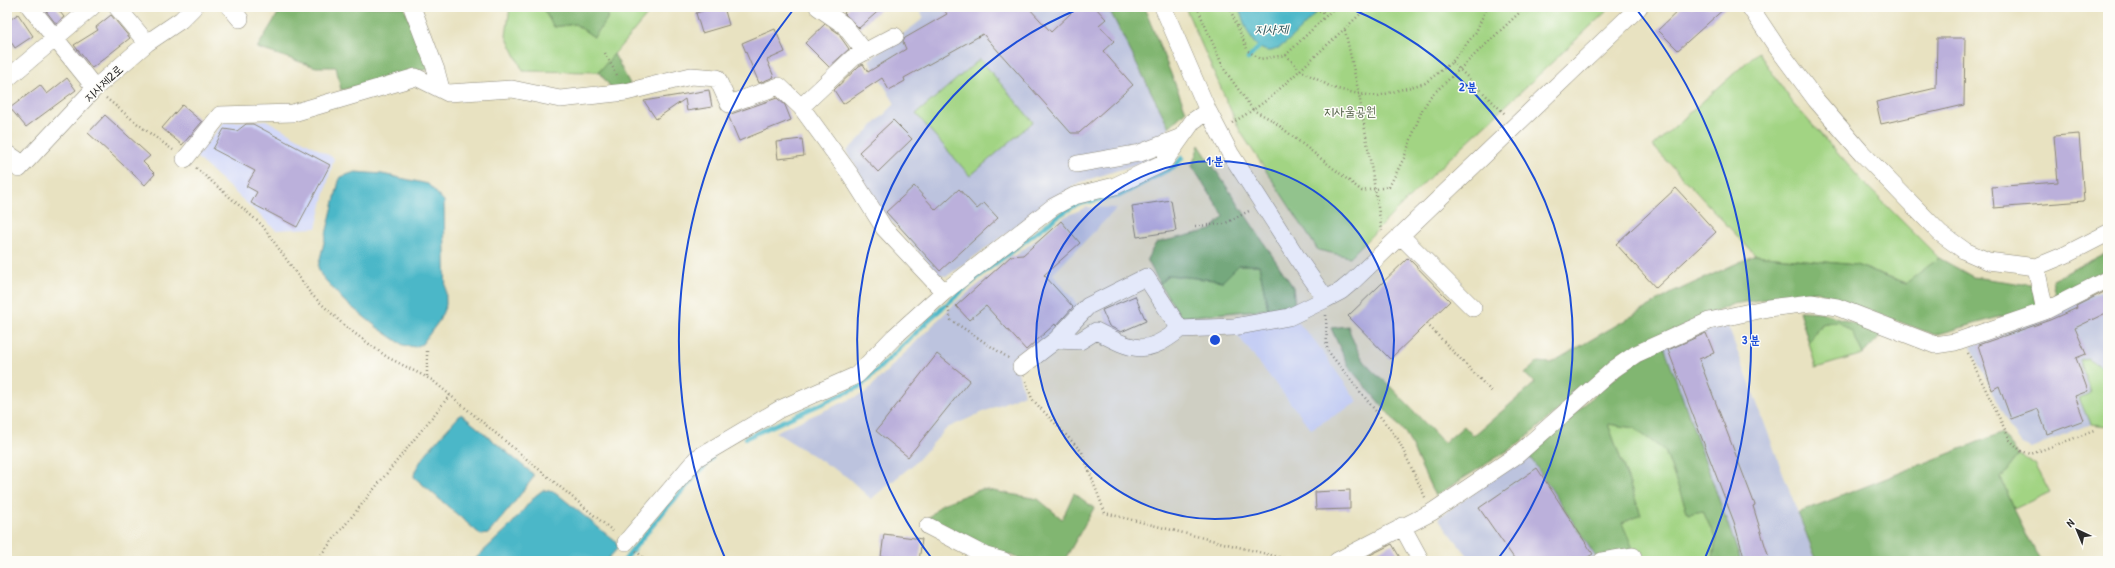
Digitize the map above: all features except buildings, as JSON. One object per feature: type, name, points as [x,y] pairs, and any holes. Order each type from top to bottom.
[{"type":"street","points":[[30,7],[95,88]]},
{"type":"street","points":[[7,79],[92,7]]},
{"type":"street","points":[[117,7],[147,43]]},
{"type":"street","name":"지사제2로","points":[[7,153],[21,166],[95,88],[147,43],[181,20],[194,7]]},
{"type":"street","points":[[412,7],[436,70],[441,89]]},
{"type":"street","points":[[818,7],[844,25],[864,52]]},
{"type":"street","points":[[1162,7],[1208,111],[1230,153],[1326,299]]},
{"type":"street","points":[[1056,340],[1080,341],[1096,331],[1117,342],[1140,349],[1165,341],[1180,329],[1234,326],[1289,317],[1341,292],[1639,7]]},
{"type":"street","points":[[1750,7],[1776,46],[1816,100],[1862,153],[1940,233],[1965,251],[1988,261],[2036,267],[2065,255],[2108,233]]},
{"type":"street","points":[[801,107],[853,58],[895,36]]},
{"type":"street","points":[[185,159],[220,115],[293,113],[416,77],[448,93],[512,89],[560,99],[626,92],[691,76],[718,78],[729,104],[779,86],[801,107],[850,174],[884,228],[944,292]]},
{"type":"street","points":[[626,542],[697,458],[780,409],[857,375],[894,337],[944,292],[1053,207],[1074,196],[1115,186],[1163,163],[1179,138],[1193,121],[1208,111]]},
{"type":"street","points":[[1077,164],[1140,153],[1179,138]]},
{"type":"street","points":[[1400,235],[1473,308]]},
{"type":"street","points":[[2036,267],[2045,311]]},
{"type":"street","points":[[1022,367],[1056,340],[1088,306],[1146,277],[1180,329]]},
{"type":"street","points":[[1337,561],[1402,526],[1432,512],[1517,455],[1614,369],[1636,354],[1709,321],[1768,308],[1811,303],[1837,308],[1935,345],[1962,340],[2045,311],[2108,279]]},
{"type":"street","points":[[928,526],[986,556],[1004,561]]},
{"type":"street","points":[[1402,526],[1421,561]]},
{"type":"street","points":[[1602,561],[1633,556]]},
{"type":"path","points":[[1197,7],[1224,69],[1252,110],[1272,120],[1362,191],[1389,187],[1404,158],[1422,110],[1431,96],[1461,70],[1518,14],[1522,7]]},
{"type":"path","points":[[1229,7],[1248,51],[1260,59],[1286,55],[1335,7]]},
{"type":"path","points":[[1232,123],[1271,97],[1368,7]]},
{"type":"path","points":[[1286,55],[1300,70],[1333,88],[1359,94],[1378,96],[1426,84],[1452,62],[1476,32],[1487,7]]},
{"type":"path","points":[[1299,10],[1322,12],[1326,15]]},
{"type":"path","points":[[1345,29],[1359,94],[1382,233]]},
{"type":"path","points":[[1295,39],[1298,42]]},
{"type":"path","points":[[605,53],[626,92]]},
{"type":"path","points":[[1452,62],[1505,114]]},
{"type":"path","points":[[95,88],[144,129],[185,159],[262,225],[311,294],[346,327],[386,358],[428,378],[626,542]]},
{"type":"path","points":[[1195,226],[1224,224],[1263,204]]},
{"type":"path","points":[[1326,299],[1327,350],[1398,439],[1432,512]]},
{"type":"path","points":[[950,315],[951,320],[1022,367],[1032,399],[1082,452],[1105,513],[1294,561]]},
{"type":"path","points":[[1427,324],[1493,393]]},
{"type":"path","points":[[1962,340],[2010,440],[2021,451],[2031,454],[2094,431]]},
{"type":"path","points":[[427,351],[428,378]]},
{"type":"path","points":[[316,561],[450,395]]},
{"type":"path","points":[[641,556],[647,561]]},
{"type":"shaded area","points":[[918,7],[1108,7],[1169,127],[1156,158],[1078,183],[947,276],[939,275],[875,202],[847,151],[895,104],[869,60],[924,18]]},
{"type":"shaded area","points":[[266,120],[334,158],[316,228],[276,230],[196,157],[224,122]]},
{"type":"shaded area","points":[[1087,207],[1117,208],[1053,274],[1080,308],[1018,372],[1024,394],[947,428],[915,463],[871,499],[847,477],[775,432],[865,393],[956,302],[1066,216]]},
{"type":"shaded area","points":[[2108,288],[2108,371],[2087,358],[2080,360],[2090,393],[2079,398],[2090,424],[2031,448],[2020,443],[2012,432],[1970,346]]},
{"type":"shaded area","points":[[1297,322],[1314,340],[1358,402],[1311,429],[1235,332]]},
{"type":"shaded area","points":[[1728,326],[1817,561],[1741,561],[1664,346],[1704,330]]},
{"type":"shaded area","points":[[1528,454],[1596,557],[1590,561],[1472,561],[1438,518]]},
{"type":"green space","points":[[282,7],[404,7],[429,69],[341,90],[336,67],[316,67],[257,48]]},
{"type":"green space","points":[[510,7],[542,7],[554,27],[575,24],[594,37],[607,19],[608,7],[645,7],[647,15],[599,72],[523,71],[506,36]]},
{"type":"green space","points":[[542,7],[608,7],[607,19],[594,37],[575,24],[554,27]]},
{"type":"green space","points":[[1108,7],[1144,7],[1186,111],[1169,127]]},
{"type":"green space","name":"지사울공원","points":[[1185,7],[1611,7],[1435,172],[1350,257],[1318,250],[1240,131]]},
{"type":"green space","points":[[1758,52],[1793,103],[1863,182],[1939,258],[1907,283],[1856,265],[1755,255],[1653,146]]},
{"type":"green space","points":[[614,54],[630,84],[613,90],[599,72]]},
{"type":"green space","points":[[980,59],[1033,122],[970,176],[916,114]]},
{"type":"green space","points":[[1199,145],[1293,287],[1295,306],[1268,309],[1259,265],[1239,265],[1223,281],[1168,275],[1160,284],[1147,259],[1156,243],[1211,230],[1224,216],[1192,166]]},
{"type":"green space","points":[[2108,252],[2108,269],[2055,295],[2052,280]]},
{"type":"green space","points":[[1755,255],[1856,265],[1906,283],[1939,258],[1973,277],[2031,285],[2038,306],[1935,335],[1817,291],[1733,304],[1622,355],[1520,443],[1435,496],[1406,434],[1348,366],[1331,328],[1348,326],[1357,349],[1371,370],[1384,380],[1444,443],[1464,426],[1473,436],[1535,383],[1525,374],[1537,362],[1551,363],[1672,293]]},
{"type":"green space","points":[[1239,265],[1259,265],[1268,309],[1181,317],[1160,284],[1168,275],[1223,281]]},
{"type":"green space","points":[[1799,311],[1821,312],[1883,333],[1863,354],[1853,333],[1838,321],[1821,324],[1809,343]]},
{"type":"green space","points":[[1838,321],[1853,333],[1863,354],[1816,368],[1809,343],[1821,324]]},
{"type":"green space","points":[[1664,346],[1741,561],[1724,561],[1713,558],[1716,540],[1703,511],[1688,514],[1665,451],[1634,428],[1608,424],[1641,515],[1622,523],[1634,551],[1596,557],[1528,454],[1627,367]]},
{"type":"green space","points":[[2087,358],[2108,371],[2108,426],[2090,424],[2079,398],[2090,393],[2080,360]]},
{"type":"green space","points":[[1608,424],[1634,428],[1665,451],[1688,513],[1703,511],[1716,540],[1713,558],[1724,561],[1598,561],[1622,523],[1641,515]]},
{"type":"green space","points":[[2001,433],[2019,455],[2001,478],[2014,509],[2040,561],[1817,561],[1798,513]]},
{"type":"green space","points":[[2019,455],[2035,464],[2050,492],[2014,509],[2001,478]]},
{"type":"green space","points":[[982,489],[1038,499],[1062,519],[1074,493],[1094,508],[1064,561],[1025,560],[981,546],[928,518],[942,504]]},
{"type":"water","name":"지사제","points":[[1238,7],[1322,7],[1283,45],[1277,49],[1266,51],[1256,45],[1253,41],[1246,29]]},
{"type":"water","points":[[355,172],[382,174],[428,184],[444,201],[446,305],[439,321],[422,344],[415,347],[403,345],[378,328],[344,301],[321,275],[318,267],[339,181],[341,177]]},
{"type":"water","points":[[461,414],[533,474],[533,478],[488,534],[481,535],[414,477],[415,471],[426,454]]},
{"type":"water","points":[[543,490],[555,492],[616,542],[618,548],[606,561],[473,561],[509,527],[535,496]]},
{"type":"waterway","points":[[1248,59],[1259,47]]},
{"type":"waterway","points":[[746,438],[861,386],[932,317],[983,273],[1058,216],[1077,204],[1119,196],[1175,166],[1182,158]]},
{"type":"waterway","points":[[624,561],[665,510],[712,458]]}]
